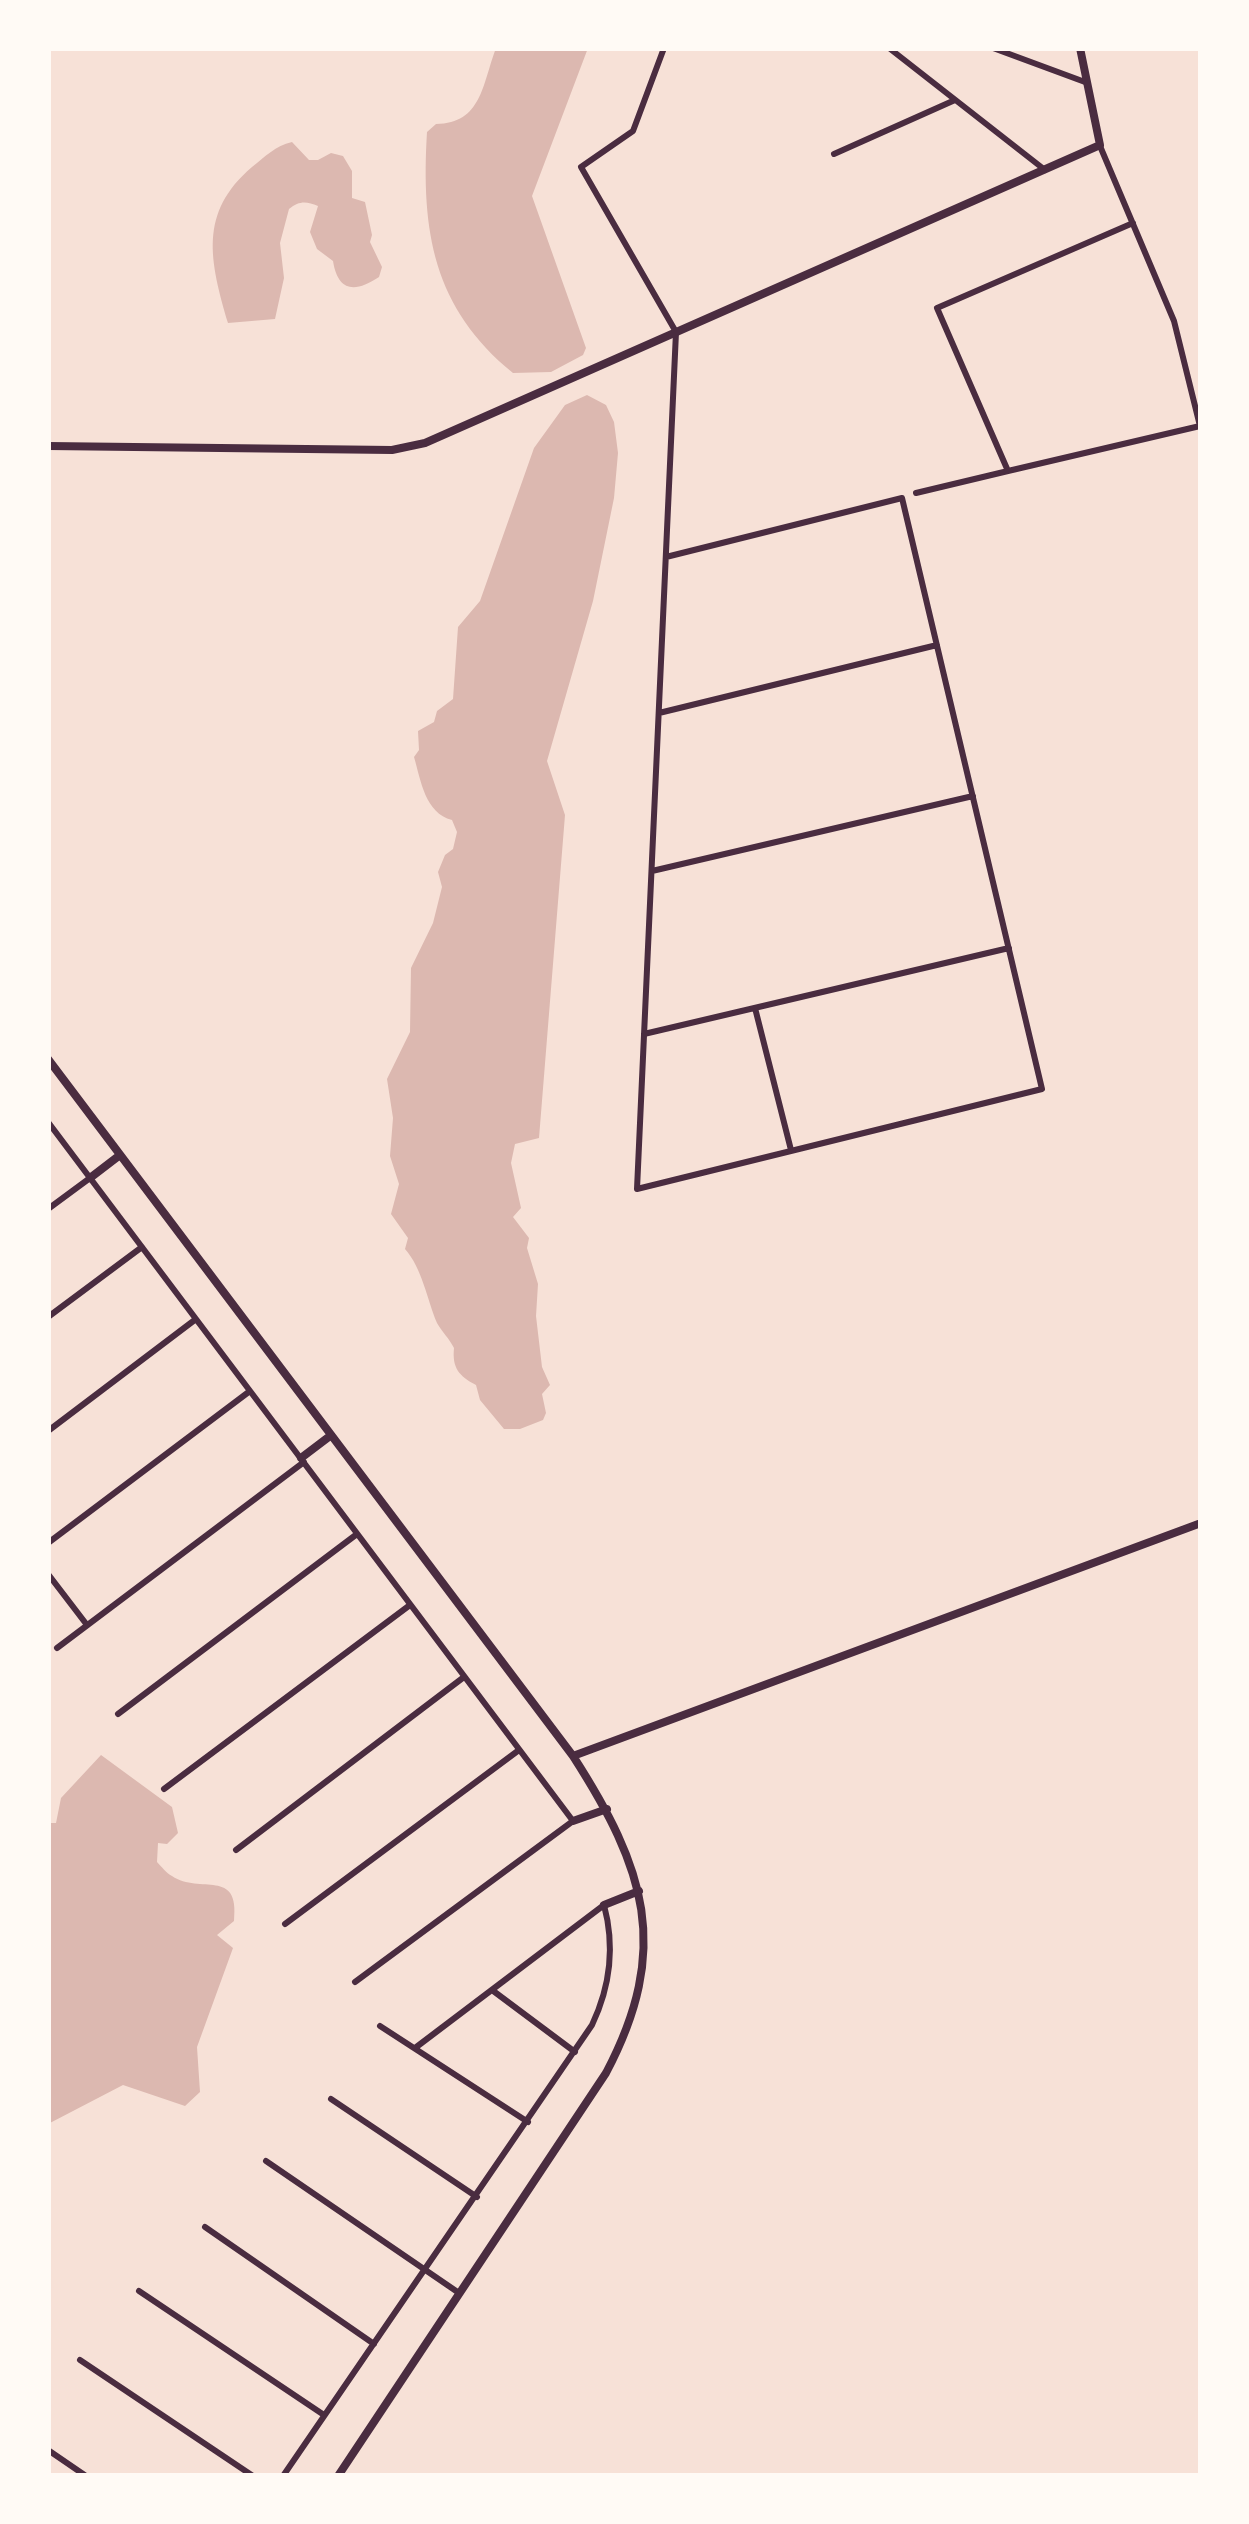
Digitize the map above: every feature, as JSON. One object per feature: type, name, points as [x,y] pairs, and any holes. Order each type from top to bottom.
[{"type":"street","points":[[664,48],[633,131],[580,167],[676,332],[637,1189],[1042,1089],[902,498],[666,557]]},
{"type":"street","points":[[890,48],[1045,170]]},
{"type":"street","points":[[993,48],[1085,82]]},
{"type":"street","points":[[916,493],[1200,428],[1174,321],[1100,145],[1080,48]]},
{"type":"street","points":[[834,154],[955,100]]},
{"type":"street","points":[[48,446],[408,448],[1100,145]]},
{"type":"street","points":[[1008,471],[937,308],[1133,223]]},
{"type":"street","points":[[659,713],[937,645]]},
{"type":"street","points":[[652,871],[973,796]]},
{"type":"street","points":[[644,1034],[1009,948]]},
{"type":"street","points":[[754,1008],[791,1151]]},
{"type":"street","points":[[48,1059],[572,1756],[627,1849],[639,1891],[644,1944],[639,1993],[626,2034],[605,2073],[338,2476]]},
{"type":"street","points":[[48,1122],[573,1821]]},
{"type":"street","points":[[48,1209],[120,1155]]},
{"type":"street","points":[[48,1318],[142,1247]]},
{"type":"street","points":[[48,1430],[196,1319]]},
{"type":"street","points":[[48,1543],[250,1391]]},
{"type":"street","points":[[57,1648],[330,1436]]},
{"type":"street","points":[[572,1756],[1201,1522]]},
{"type":"street","points":[[118,1714],[357,1534]]},
{"type":"street","points":[[48,1574],[87,1625]]},
{"type":"street","points":[[164,1789],[410,1605]]},
{"type":"street","points":[[236,1850],[464,1677]]},
{"type":"street","points":[[285,1924],[520,1750]]},
{"type":"street","points":[[355,1982],[573,1821],[607,1809]]},
{"type":"street","points":[[415,2048],[604,1905],[639,1891]]},
{"type":"street","points":[[283,2476],[528,2122],[602,2006],[611,1942],[604,1905]]},
{"type":"street","points":[[491,1990],[575,2052]]},
{"type":"street","points":[[380,2026],[528,2122]]},
{"type":"street","points":[[331,2098],[477,2197]]},
{"type":"street","points":[[266,2161],[459,2293]]},
{"type":"street","points":[[205,2227],[374,2344]]},
{"type":"street","points":[[139,2291],[324,2415]]},
{"type":"street","points":[[80,2360],[253,2476]]},
{"type":"street","points":[[48,2450],[86,2476]]},
{"type":"shaded area","points":[[496,48],[588,48],[532,196],[586,348],[583,355],[551,372],[513,373],[486,348],[449,294],[430,235],[427,132],[472,109]]},
{"type":"shaded area","points":[[292,142],[309,160],[331,153],[343,156],[352,171],[352,198],[365,202],[370,242],[382,267],[379,277],[362,286],[343,284],[333,261],[317,249],[310,232],[318,206],[299,203],[289,209],[280,243],[284,278],[275,319],[228,323],[213,259],[216,220],[235,184],[271,152]]},
{"type":"shaded area","points":[[587,395],[606,405],[614,422],[618,453],[614,498],[593,601],[547,761],[565,815],[539,1138],[515,1144],[511,1163],[521,1208],[513,1217],[529,1238],[527,1248],[538,1284],[542,1367],[550,1385],[542,1394],[543,1420],[504,1429],[480,1400],[476,1385],[458,1371],[454,1348],[437,1323],[420,1274],[405,1249],[408,1238],[391,1214],[399,1184],[390,1156],[393,1118],[387,1079],[410,1032],[411,968],[433,923],[442,887],[438,872],[453,849],[457,832],[452,820],[436,811],[425,795],[414,757],[419,750],[418,731],[434,722],[437,711],[453,699],[458,627],[480,601],[534,448],[565,405]]},
{"type":"shaded area","points":[[101,1755],[172,1807],[178,1833],[167,1844],[158,1843],[157,1862],[183,1881],[216,1885],[231,1894],[234,1921],[217,1935],[233,1948],[197,2047],[200,2092],[185,2106],[123,2085],[48,2124],[48,1823],[56,1823],[61,1798]]}]
